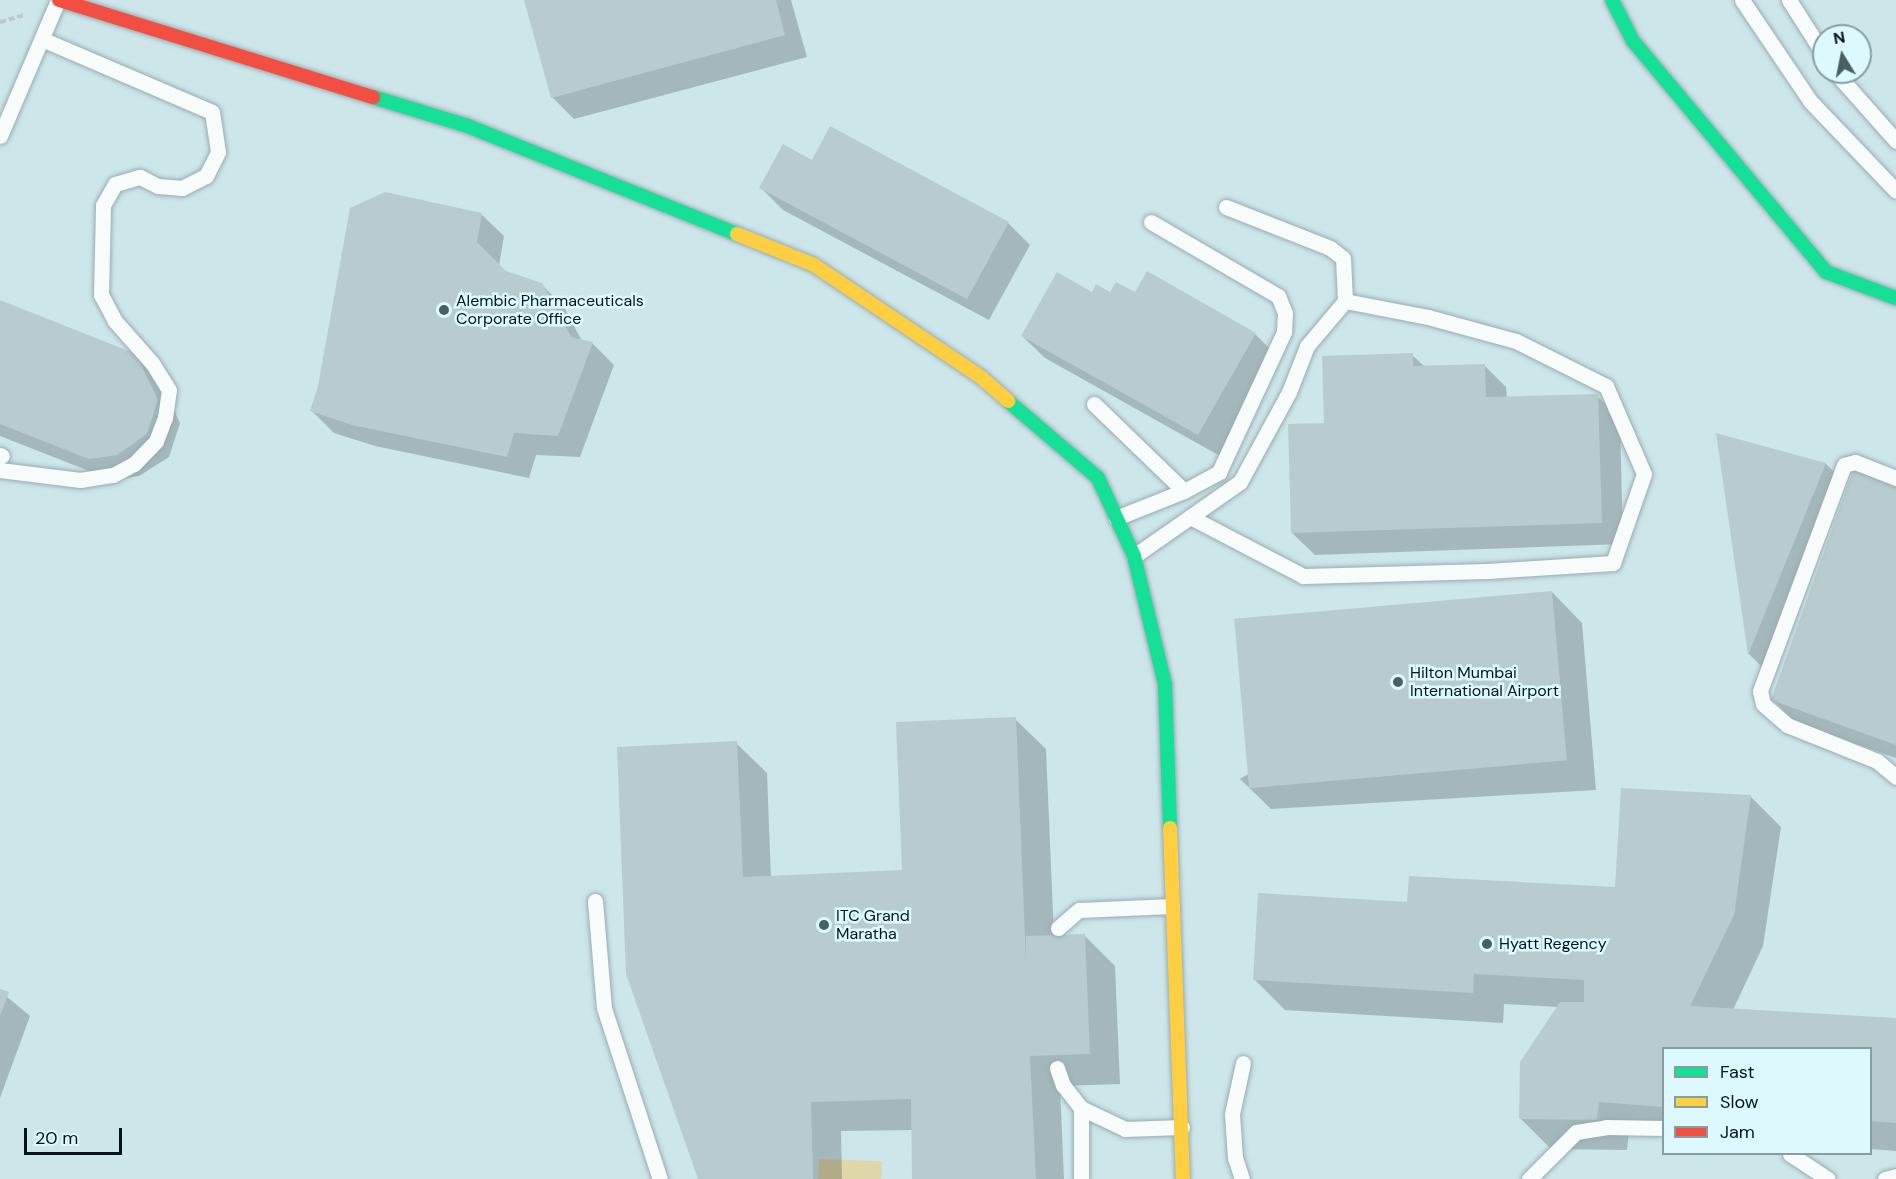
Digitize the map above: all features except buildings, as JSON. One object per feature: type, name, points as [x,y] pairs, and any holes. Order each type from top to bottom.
[{"type":"street","points":[[58,0],[468,126],[814,265],[982,378],[1098,478],[1134,556],[1165,684],[1183,1179]]},
{"type":"street","points":[[1612,0],[1633,41],[1826,272],[1896,298]]},
{"type":"lane","points":[[0,136],[58,0]]},
{"type":"lane","points":[[1742,0],[1810,101],[1896,190]]},
{"type":"lane","points":[[1789,0],[1812,36]]},
{"type":"lane","points":[[1,461],[80,480],[113,475],[134,464],[156,441],[165,418],[169,390],[152,363],[115,321],[101,295],[103,205],[115,184],[140,177],[158,186],[182,188],[206,176],[218,152],[212,112],[42,39]]},
{"type":"lane","points":[[1846,84],[1896,141]]},
{"type":"lane","points":[[1134,556],[1240,483],[1289,392],[1307,346],[1345,301],[1342,258],[1330,248],[1226,207]]},
{"type":"lane","points":[[1116,518],[1184,491],[1218,471],[1284,332],[1286,313],[1278,296],[1151,222]]},
{"type":"lane","points":[[1190,517],[1303,576],[1487,571],[1612,563],[1644,474],[1606,386],[1516,341],[1428,317],[1345,301]]},
{"type":"lane","points":[[1094,404],[1184,491]]},
{"type":"lane","points":[[1896,478],[1855,462],[1844,465],[1760,691],[1763,704],[1787,725],[1877,761],[1896,777]]},
{"type":"lane","points":[[595,901],[604,1008],[660,1179]]},
{"type":"lane","points":[[1058,928],[1080,910],[1172,906]]},
{"type":"lane","points":[[1242,1179],[1235,1158],[1232,1114],[1243,1063]]},
{"type":"lane","points":[[1057,1068],[1063,1085],[1081,1108],[1125,1128],[1182,1127]]},
{"type":"lane","points":[[1081,1108],[1081,1179]]},
{"type":"lane","points":[[1529,1179],[1576,1132],[1606,1127],[1662,1128]]},
{"type":"lane","points":[[1792,1155],[1828,1179]]},
{"type":"lane","points":[[1885,1179],[1896,1176]]},
{"type":"shaded area","points":[[819,1159],[882,1161],[881,1179],[818,1179]]},
{"type":"traffic: fast","points":[[1612,0],[1633,41],[1826,272],[1896,298]]},
{"type":"traffic: fast","points":[[373,97],[468,126],[737,234]]},
{"type":"traffic: fast","points":[[1008,401],[1098,478],[1134,556],[1165,684],[1170,828]]},
{"type":"traffic: slow","points":[[737,234],[814,265],[982,378],[1008,401]]},
{"type":"traffic: slow","points":[[1170,828],[1183,1179]]},
{"type":"traffic: jam","points":[[59,0],[373,97]]},
{"type":"place","name":"Alembic Pharmaceuticals Corporate Office","points":[[444,310]]},
{"type":"place","name":"Hilton Mumbai International Airport","points":[[1398,682]]},
{"type":"place","name":"ITC Grand Maratha","points":[[824,925]]},
{"type":"place","name":"Hyatt Regency","points":[[1487,944]]}]
